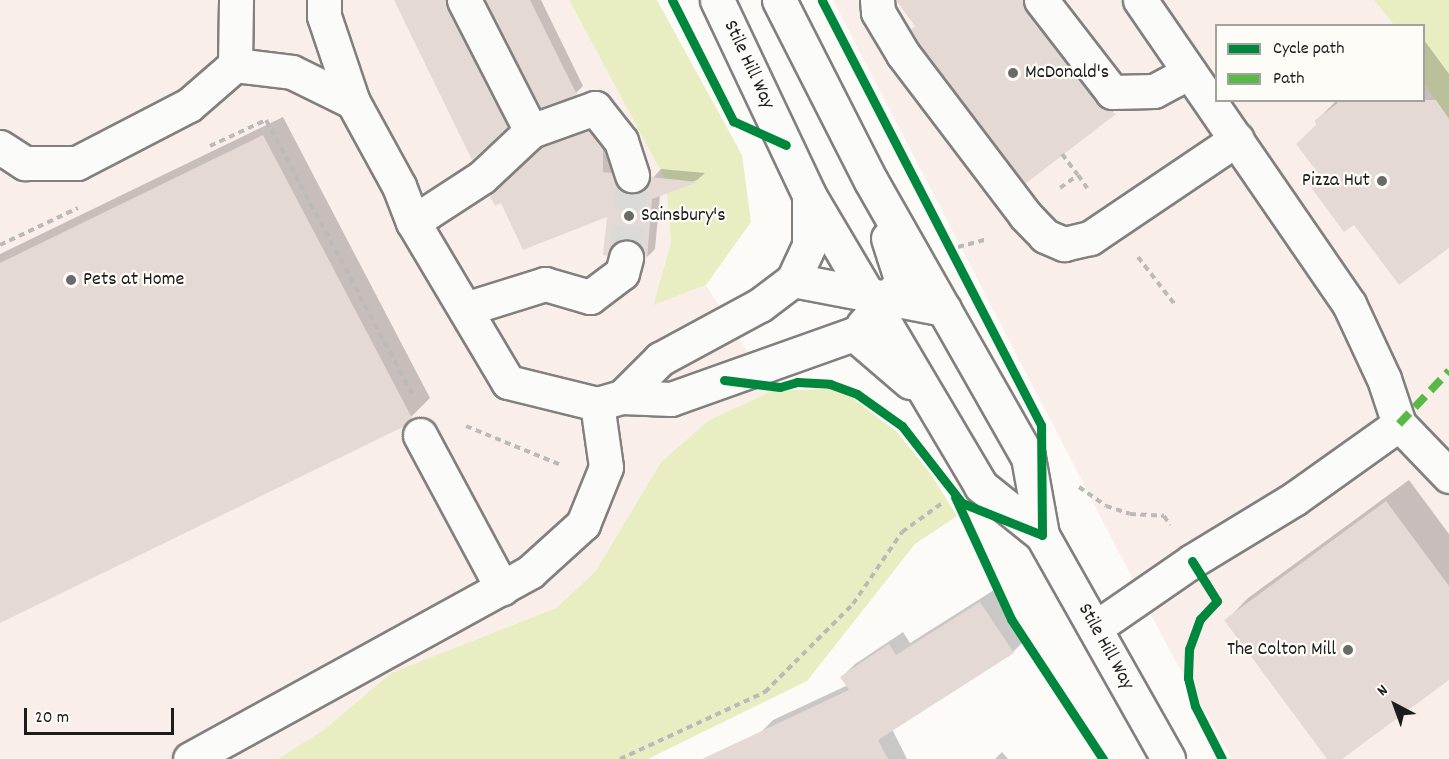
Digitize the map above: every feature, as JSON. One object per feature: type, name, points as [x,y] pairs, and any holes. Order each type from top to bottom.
[{"type":"street","points":[[0,147],[26,163],[77,163],[189,105],[235,64],[236,0]]},
{"type":"street","points":[[190,759],[530,572],[583,524],[606,467],[609,401],[508,382],[413,222],[399,186],[353,102],[324,16],[324,0]]},
{"type":"street","points":[[464,0],[531,131]]},
{"type":"street","name":"Stile Hill Way","points":[[717,0],[809,195],[878,301],[981,486],[1042,535]]},
{"type":"street","name":"Stile Hill Way","points":[[779,0],[871,181],[1028,457],[1042,535],[1168,759]]},
{"type":"street","points":[[877,0],[878,12],[903,54],[1025,215],[1046,237],[1064,244],[1090,238],[1237,139]]},
{"type":"street","points":[[1041,0],[1112,92],[1155,91],[1189,72]]},
{"type":"street","points":[[1140,0],[1349,304],[1384,379],[1399,424],[1449,476]]},
{"type":"street","points":[[235,64],[292,72],[353,102]]},
{"type":"street","points":[[413,222],[482,177],[531,131],[595,108],[621,141],[632,175]]},
{"type":"street","name":"Stile Hill Way","points":[[609,401],[671,399],[854,334],[878,301],[902,282],[871,181]]},
{"type":"street","name":"Stile Hill Way","points":[[609,401],[660,359],[759,305],[793,280],[809,245],[809,195]]},
{"type":"street","points":[[465,309],[545,284],[590,297],[622,273],[626,258]]},
{"type":"street","points":[[793,280],[878,301],[944,309]]},
{"type":"street","name":"Stile Hill Way","points":[[854,334],[930,397]]},
{"type":"street","points":[[1095,628],[1192,561],[1294,499],[1399,424]]},
{"type":"street","points":[[420,435],[502,588]]},
{"type":"path","points":[[202,150],[266,120],[415,399]]},
{"type":"path","points":[[1062,154],[1077,176]]},
{"type":"path","points":[[0,245],[85,205]]},
{"type":"path","points":[[948,249],[954,260]]},
{"type":"path","points":[[454,422],[543,455],[598,485]]},
{"type":"path","points":[[1074,482],[1087,496],[1106,506],[1130,514],[1164,516],[1192,561]]},
{"type":"path","points":[[620,759],[765,692],[853,604],[902,532],[945,501]]},
{"type":"shaded area","points":[[0,0],[569,0],[666,181],[671,243],[653,304],[706,285],[772,391],[709,420],[661,462],[595,572],[556,608],[391,673],[325,729],[278,759],[0,759]]},
{"type":"shaded area","points":[[833,0],[1374,0],[1393,24],[1215,24],[1215,102],[1425,102],[1425,85],[1449,119],[1449,759],[1232,759],[1171,653]]},
{"type":"green space","points":[[569,0],[657,0],[742,155],[751,222],[706,285],[653,305],[671,243],[666,181]]},
{"type":"green space","points":[[1374,0],[1449,0],[1449,119],[1425,85],[1425,24],[1393,24]]},
{"type":"green space","points":[[839,388],[896,431],[930,473],[957,516],[915,544],[807,681],[648,759],[278,759],[325,729],[391,673],[556,608],[595,572],[661,462],[709,420],[772,391]]},
{"type":"building","points":[[394,0],[445,0],[508,127],[472,160]]},
{"type":"building","points":[[485,0],[530,0],[577,95],[540,108]]},
{"type":"building","name":"McDonald's","points":[[896,0],[1023,0],[1026,11],[1097,103],[1116,114],[1025,184],[919,44],[911,30],[915,26]]},
{"type":"building","name":"Pizza Hut","points":[[1436,100],[1449,119],[1449,248],[1399,285],[1354,225],[1344,232],[1310,186],[1321,177],[1296,144],[1317,124],[1314,121],[1339,102]]},
{"type":"building","points":[[589,130],[603,149],[603,172],[612,173],[619,188],[628,193],[645,188],[650,177],[698,182],[652,199],[647,259],[640,245],[630,240],[621,240],[607,256],[603,255],[607,217],[523,250],[501,203],[495,206],[489,195],[541,147]]},
{"type":"building","points":[[263,135],[412,418],[403,427],[0,623],[0,263]]},
{"type":"building","name":"The Colton Mill","points":[[1386,501],[1449,586],[1449,680],[1342,759],[1327,759],[1224,620]]},
{"type":"building","points":[[980,602],[1014,653],[878,740],[888,759],[702,759],[849,690],[840,677],[865,660],[889,644],[896,655]]},
{"type":"tunnel","points":[[626,258],[632,175]]},
{"type":"marked path","points":[[1399,424],[1449,371]]},
{"type":"cycle path","points":[[672,0],[733,121],[786,145]]},
{"type":"cycle path","points":[[724,380],[780,387],[797,382],[830,384],[857,394],[902,426],[962,503],[1042,535],[1041,425],[822,0]]},
{"type":"cycle path","points":[[955,497],[1011,619],[1103,759]]},
{"type":"cycle path","points":[[1192,561],[1217,601],[1200,619],[1189,649],[1188,678],[1195,706],[1222,759]]},
{"type":"place","name":"McDonald's","points":[[1013,73]]},
{"type":"place","name":"Pizza Hut","points":[[1382,181]]},
{"type":"place","name":"Sainsbury's","points":[[629,216]]},
{"type":"place","name":"Pets at Home","points":[[71,280]]},
{"type":"place","name":"The Colton Mill","points":[[1348,650]]}]
